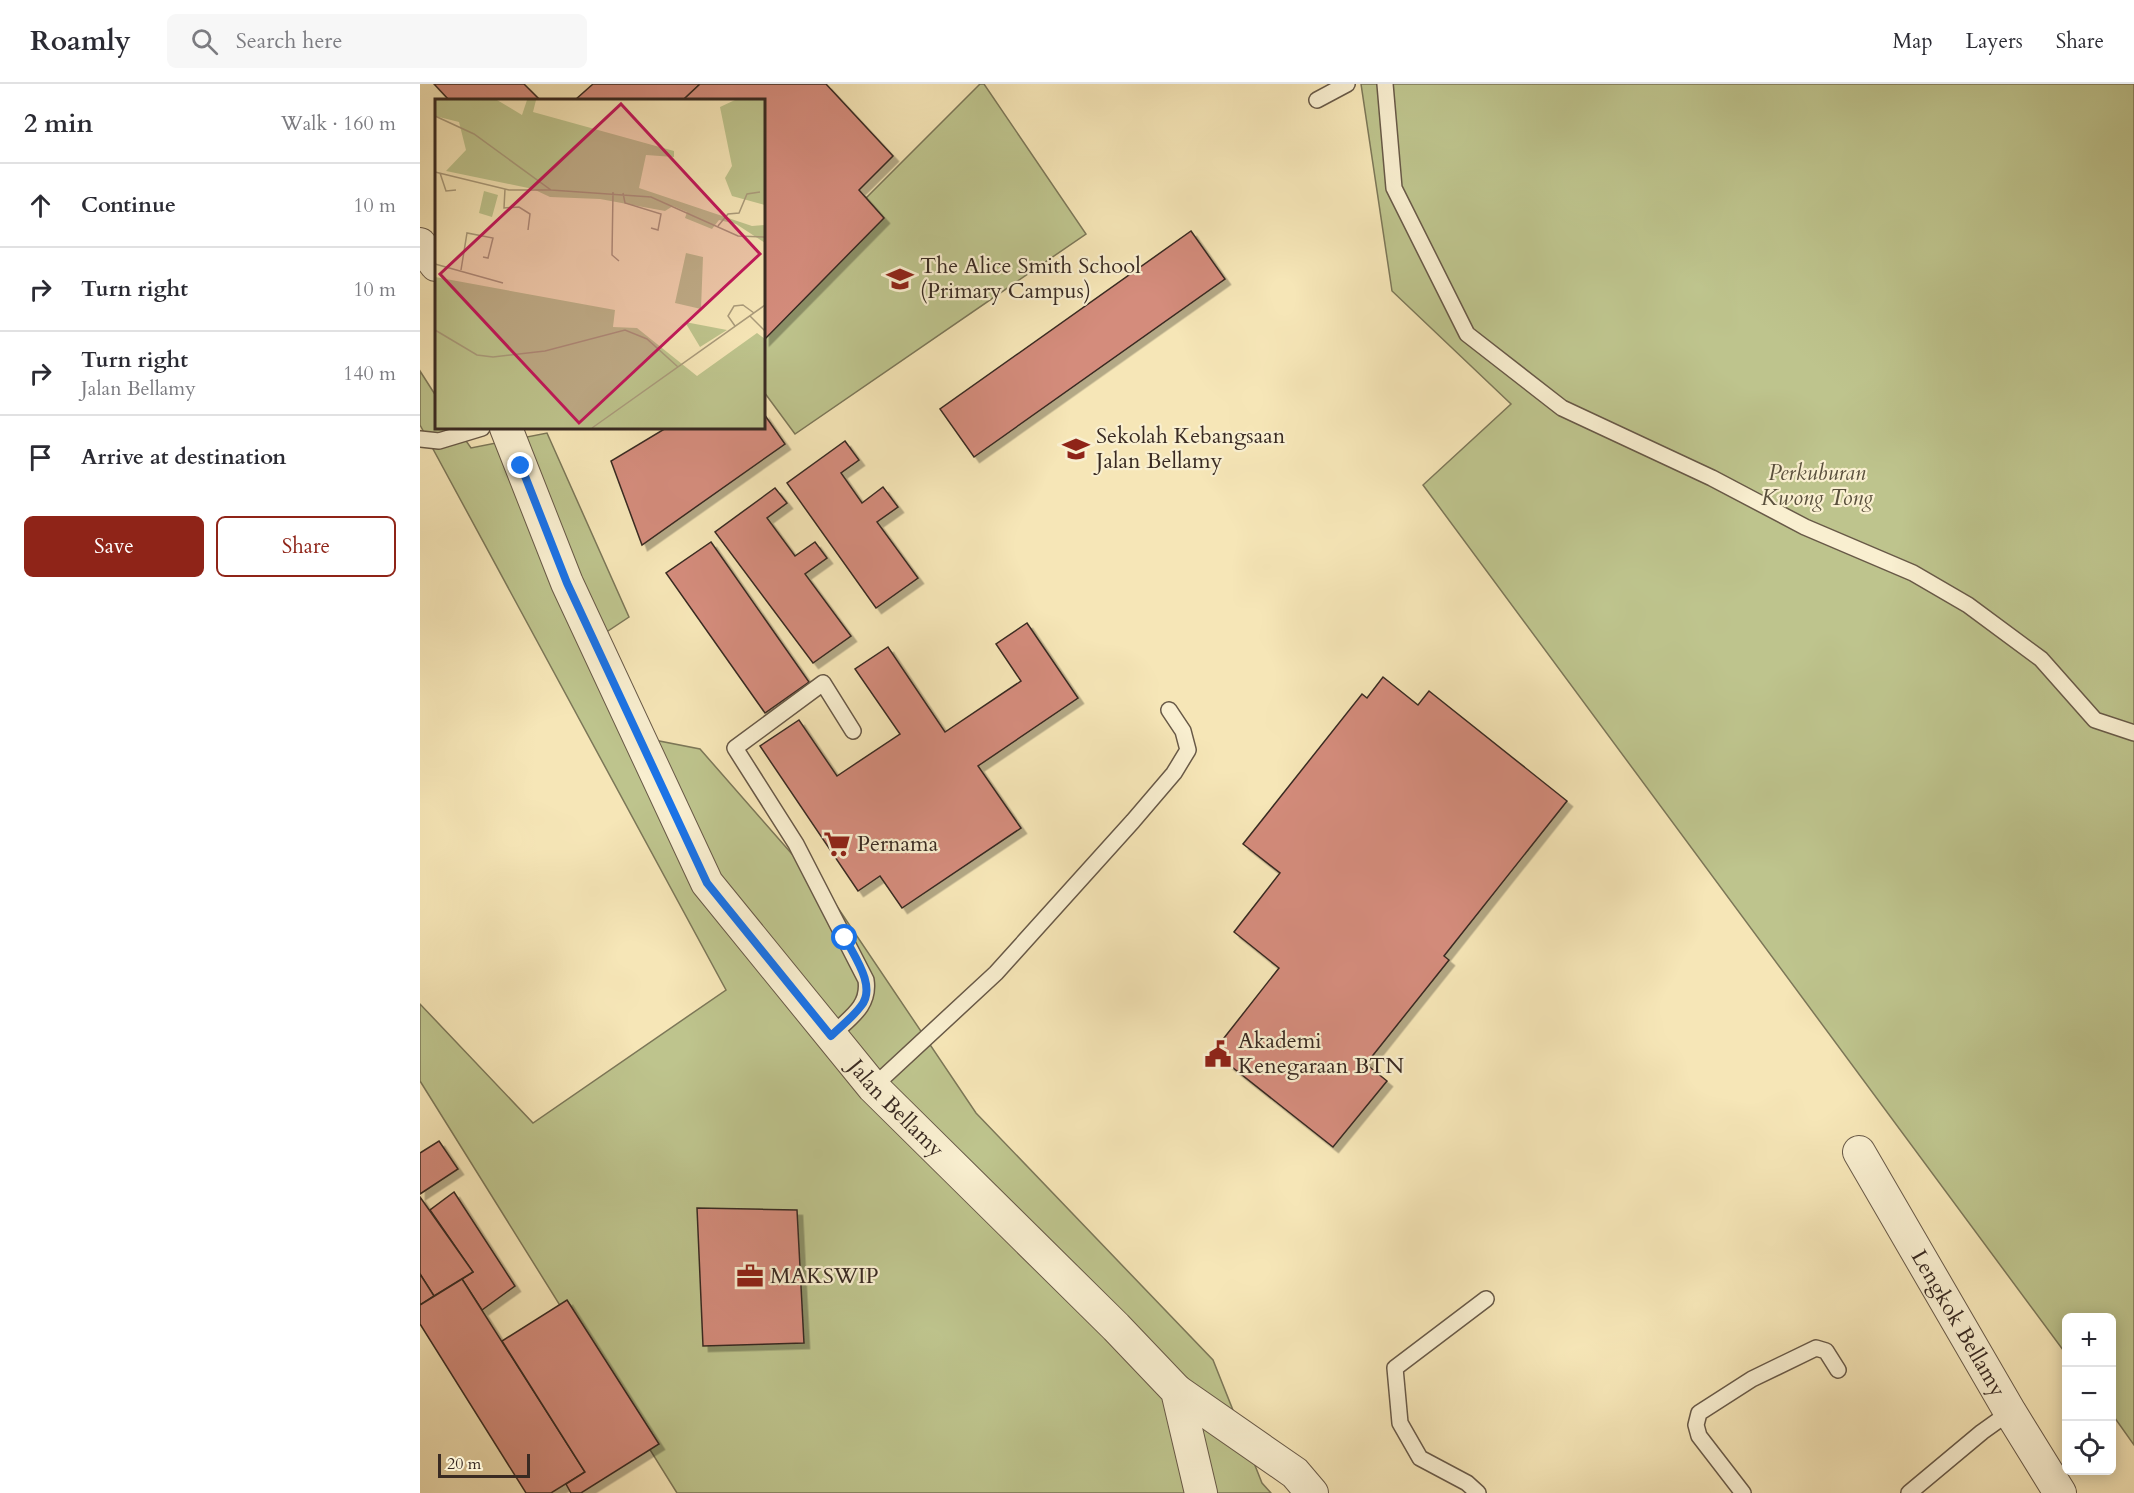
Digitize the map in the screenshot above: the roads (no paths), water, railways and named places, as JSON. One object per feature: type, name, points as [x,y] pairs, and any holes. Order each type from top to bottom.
[{"type":"street","points":[[420,244],[435,264]]},
{"type":"street","name":"Jalan Bellamy","points":[[506,429],[567,583],[707,883],[873,1087],[1116,1327],[1177,1391]]},
{"type":"street","name":"Lengkok Bellamy","points":[[1859,1152],[2010,1412],[2060,1493]]},
{"type":"street","points":[[1177,1391],[1201,1493]]},
{"type":"street","points":[[1177,1391],[1295,1473],[1312,1493]]},
{"type":"lane","points":[[1317,100],[1347,84]]},
{"type":"lane","points":[[1385,84],[1394,188],[1467,334],[1562,408],[1712,478],[1805,528],[1913,573],[1968,604],[2041,659],[2095,720],[2134,734]]},
{"type":"lane","points":[[420,439],[438,441],[479,429]]},
{"type":"lane","points":[[831,1036],[863,1005],[867,990],[866,980],[796,844],[735,748],[823,683],[853,731]]},
{"type":"lane","points":[[873,1087],[996,973],[1174,773],[1188,750],[1183,731],[1169,711]]},
{"type":"lane","points":[[1478,1493],[1467,1484],[1420,1458],[1400,1423],[1395,1368],[1486,1299]]},
{"type":"lane","points":[[1743,1493],[1699,1436],[1696,1425],[1699,1413],[1752,1379],[1816,1348],[1826,1351],[1838,1370]]},
{"type":"lane","points":[[1909,1493],[1982,1432],[2010,1412]]},
{"type":"place","name":"The Alice Smith School (Primary Campus)","points":[[900,279]]},
{"type":"place","name":"Sekolah Kebangsaan Jalan Bellamy","points":[[1076,449]]},
{"type":"place","name":"Pernama","points":[[837,844]]},
{"type":"place","name":"Akademi Kenegaraan BTN","points":[[1218,1054]]},
{"type":"place","name":"MAKSWIP","points":[[750,1276]]},
{"type":"park label","name":"Perkuburan Kwong Tong","points":[[1817,486]]}]
